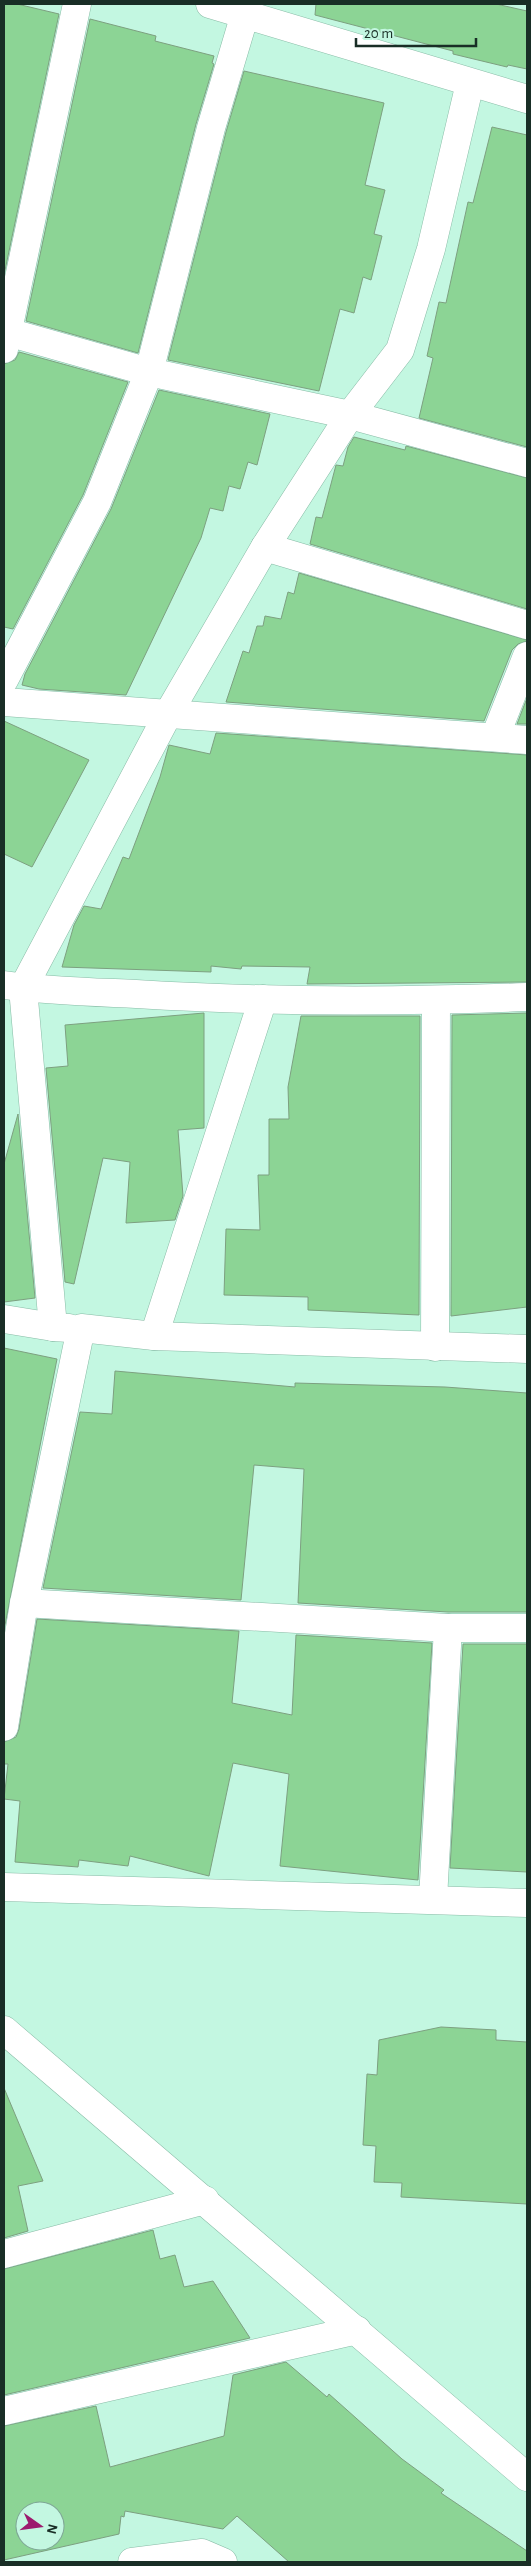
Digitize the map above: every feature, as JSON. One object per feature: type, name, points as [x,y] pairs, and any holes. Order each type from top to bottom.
[{"type":"street","points":[[77,4],[6,337],[149,372],[350,415],[527,463]]},
{"type":"street","points":[[210,4],[246,10],[470,83],[527,99]]},
{"type":"street","points":[[4,680],[97,502],[149,372],[211,128],[246,10]]},
{"type":"street","points":[[53,1327],[13,986],[168,714],[266,547],[350,415],[400,350],[431,249],[470,83]]},
{"type":"street","points":[[266,547],[527,625]]},
{"type":"street","points":[[495,738],[527,656]]},
{"type":"street","points":[[4,702],[527,740]]},
{"type":"street","points":[[13,986],[263,999],[436,1000],[527,997]]},
{"type":"street","points":[[154,1336],[263,999]]},
{"type":"street","points":[[435,1347],[436,1000]]},
{"type":"street","points":[[4,1319],[53,1327],[154,1336],[527,1349]]},
{"type":"street","points":[[4,1728],[24,1602],[81,1328]]},
{"type":"street","points":[[24,1602],[448,1628],[527,1628]]},
{"type":"street","points":[[433,1899],[448,1628]]},
{"type":"street","points":[[4,1887],[527,1903]]},
{"type":"street","points":[[4,2030],[527,2477]]},
{"type":"street","points":[[4,2254],[205,2200]]},
{"type":"street","points":[[4,2411],[357,2330]]},
{"type":"street","points":[[132,2562],[202,2553],[223,2562]]},
{"type":"building","points":[[4,4],[17,4],[59,14],[4,275]]},
{"type":"building","points":[[316,4],[496,4],[527,11],[527,69],[508,65],[507,67],[453,54],[453,51],[315,15]]},
{"type":"building","points":[[90,19],[156,36],[155,41],[214,56],[212,63],[214,64],[196,124],[138,353],[26,321]]},
{"type":"building","points":[[244,71],[384,103],[365,185],[385,190],[374,234],[382,236],[371,280],[363,277],[354,313],[340,309],[319,391],[168,360],[226,132]]},
{"type":"building","points":[[492,127],[527,135],[527,447],[419,418],[433,358],[427,356],[439,302],[446,303],[468,202],[473,203]]},
{"type":"building","points":[[19,352],[128,382],[83,495],[13,629],[4,627],[4,364],[15,360]]},
{"type":"building","points":[[159,390],[270,414],[257,465],[248,462],[240,489],[229,486],[223,511],[210,508],[201,538],[126,695],[39,689],[22,685],[25,674],[111,509]]},
{"type":"building","points":[[354,437],[405,450],[406,446],[527,478],[527,609],[310,544],[316,517],[322,518],[336,465],[343,466],[348,447]]},
{"type":"building","points":[[299,573],[527,641],[518,644],[512,650],[484,721],[226,702],[243,651],[249,653],[257,626],[263,626],[265,616],[281,619],[288,592],[294,594]]},
{"type":"building","points":[[527,698],[527,724],[517,724]]},
{"type":"building","points":[[4,721],[89,760],[32,867],[4,854]]},
{"type":"building","points":[[216,733],[527,755],[527,982],[307,984],[310,967],[242,966],[241,969],[211,966],[211,972],[62,967],[74,925],[84,906],[101,909],[123,857],[129,859],[160,777],[169,745],[210,754]]},
{"type":"building","points":[[204,1013],[204,1128],[178,1130],[183,1196],[175,1220],[126,1223],[130,1162],[103,1158],[74,1284],[65,1282],[46,1068],[68,1066],[65,1025]]},
{"type":"building","points":[[527,1013],[527,1307],[451,1316],[452,1015]]},
{"type":"building","points":[[301,1016],[420,1016],[419,1315],[308,1310],[308,1297],[224,1295],[226,1229],[260,1230],[258,1175],[269,1175],[269,1119],[289,1119],[288,1087]]},
{"type":"building","points":[[18,1114],[35,1298],[4,1302],[4,1164]]},
{"type":"building","points":[[4,1348],[57,1359],[4,1630]]},
{"type":"building","points":[[115,1371],[295,1387],[295,1383],[445,1387],[527,1393],[527,1612],[448,1612],[298,1603],[304,1469],[254,1465],[241,1600],[43,1588],[80,1412],[112,1414]]},
{"type":"building","points":[[37,1619],[239,1631],[232,1703],[292,1715],[296,1635],[432,1643],[418,1880],[280,1866],[289,1774],[233,1763],[209,1876],[130,1856],[128,1866],[79,1860],[78,1867],[15,1862],[20,1801],[4,1799],[8,1764],[4,1764],[4,1742],[16,1737],[19,1729]]},
{"type":"building","points":[[463,1644],[527,1644],[527,1872],[450,1868]]},
{"type":"building","points":[[441,2027],[496,2030],[496,2040],[527,2042],[527,2204],[401,2197],[402,2183],[374,2182],[376,2146],[363,2145],[367,2074],[377,2075],[379,2040]]},
{"type":"building","points":[[4,2088],[43,2181],[18,2186],[28,2231],[4,2238]]},
{"type":"building","points":[[153,2230],[160,2259],[175,2255],[184,2287],[213,2281],[250,2338],[4,2395],[4,2269]]},
{"type":"building","points":[[286,2362],[327,2397],[329,2394],[402,2459],[444,2490],[441,2493],[527,2551],[527,2562],[289,2562],[237,2516],[223,2529],[125,2511],[124,2517],[121,2516],[119,2534],[65,2546],[65,2501],[15,2501],[15,2551],[44,2551],[4,2560],[4,2426],[96,2406],[110,2467],[224,2436],[233,2375]]}]
